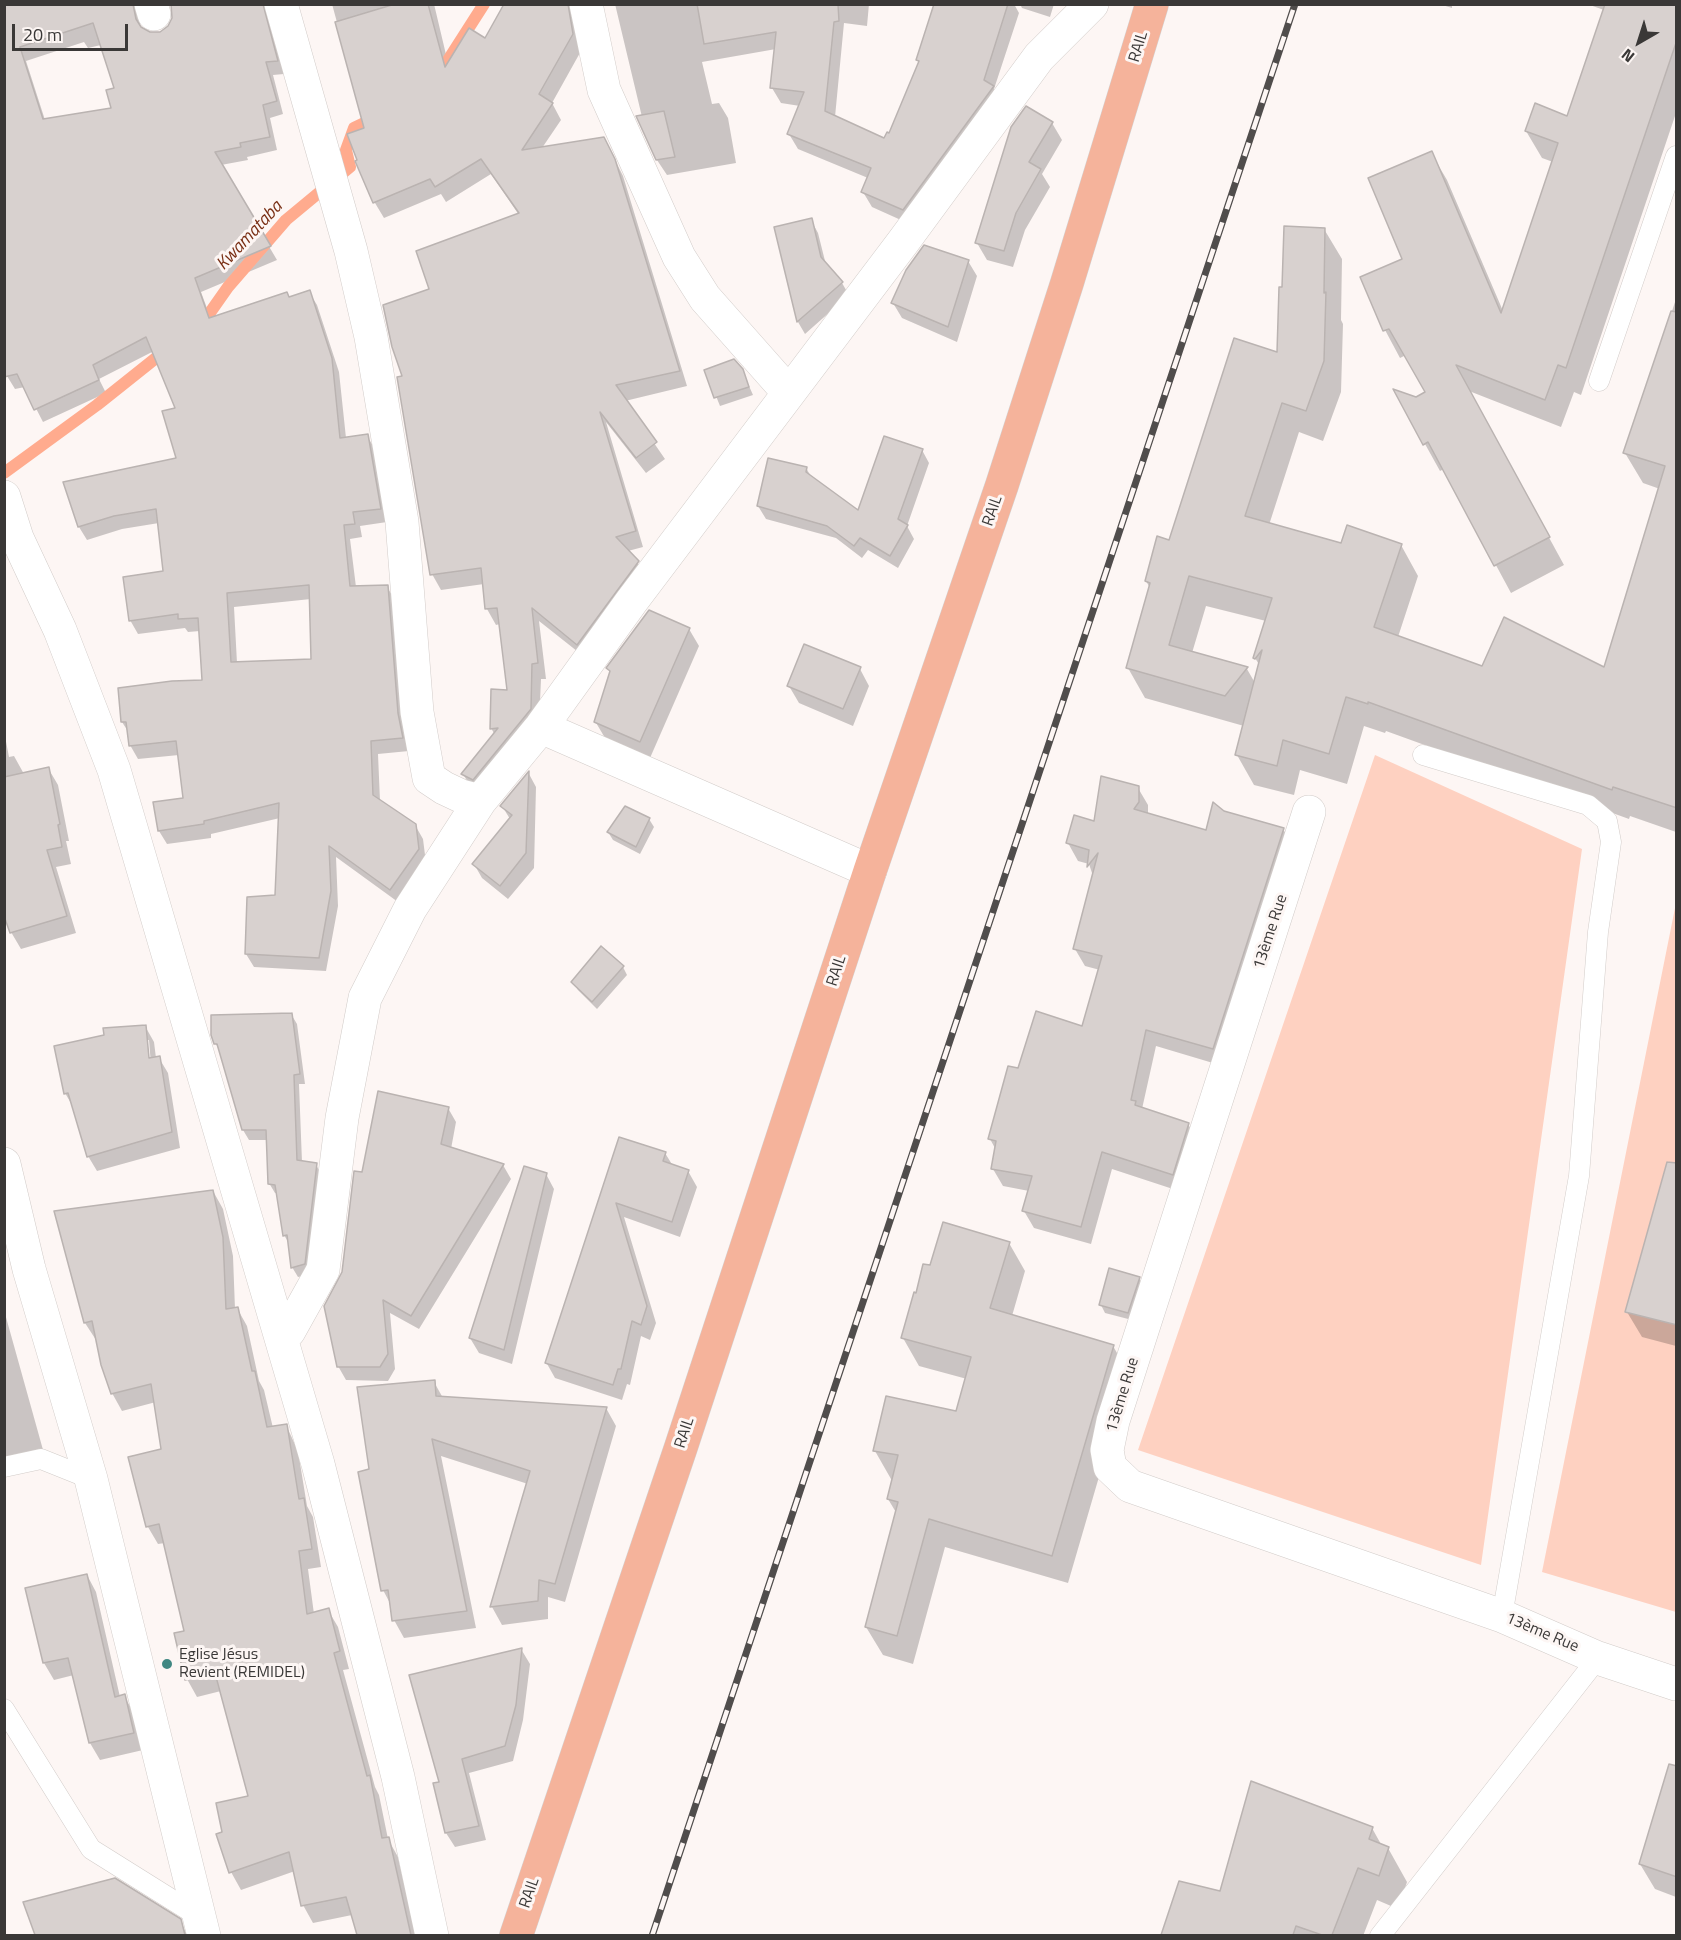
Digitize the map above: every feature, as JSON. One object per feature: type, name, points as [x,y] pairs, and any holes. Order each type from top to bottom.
[{"type":"main road","name":"RAIL","points":[[516,1935],[677,1458],[870,871],[1002,485],[1067,283],[1152,4]]},
{"type":"street","points":[[281,4],[351,251],[370,338],[402,522],[417,712],[429,777],[444,788],[480,801]]},
{"type":"street","points":[[586,4],[604,90],[679,257],[705,298],[789,393]]},
{"type":"street","points":[[281,1338],[289,1331],[323,1270],[342,1118],[365,998],[410,909],[480,801],[541,727],[631,602],[903,242],[1039,57],[1092,4]]},
{"type":"street","points":[[4,496],[17,538],[60,630],[114,770],[318,1464],[398,1776],[432,1935]]},
{"type":"street","points":[[541,727],[870,871]]},
{"type":"street","name":"13ème Rue","points":[[1309,812],[1113,1421],[1107,1450],[1110,1467],[1130,1486],[1176,1504],[1502,1616],[1598,1658],[1677,1684]]},
{"type":"street","points":[[4,1164],[29,1269],[91,1479],[201,1926]]},
{"type":"lane","points":[[1599,381],[1677,156]]},
{"type":"lane","points":[[1423,755],[1588,805],[1607,821],[1611,842],[1598,932],[1579,1176],[1502,1616]]},
{"type":"lane","points":[[4,1467],[41,1459],[91,1479]]},
{"type":"lane","points":[[1380,1935],[1598,1658]]},
{"type":"lane","points":[[4,1709],[91,1849],[201,1926]]},
{"type":"shaded area","points":[[1375,755],[1582,849],[1481,1565],[1138,1450]]},
{"type":"shaded area","points":[[1676,903],[1676,1612],[1542,1572]]},
{"type":"building","points":[[4,4],[133,4],[136,19],[141,27],[150,32],[160,32],[168,26],[172,18],[171,4],[263,4],[278,61],[266,62],[277,101],[263,105],[270,137],[240,143],[241,147],[215,152],[271,246],[195,278],[209,318],[287,292],[289,297],[310,290],[332,358],[340,438],[368,434],[381,509],[353,512],[355,524],[344,525],[350,586],[388,585],[398,713],[403,738],[371,741],[373,795],[416,824],[419,849],[390,890],[329,846],[331,891],[319,958],[245,954],[247,897],[275,895],[279,803],[204,821],[204,824],[158,831],[153,802],[183,798],[176,741],[129,746],[126,722],[121,722],[118,688],[172,681],[202,680],[198,618],[178,619],[178,614],[129,621],[123,577],[163,571],[156,509],[114,516],[78,527],[63,482],[176,458],[162,411],[175,408],[146,337],[93,365],[99,380],[34,410],[17,374],[4,377]],"holes":[[[93,23],[114,88],[106,90],[111,108],[43,119],[20,47]],[[309,585],[311,659],[231,662],[227,593]]]},
{"type":"building","points":[[395,4],[428,4],[445,67],[469,28],[485,38],[504,4],[568,4],[573,34],[539,94],[553,103],[522,150],[604,137],[615,159],[680,371],[616,385],[657,442],[636,458],[600,412],[636,531],[616,537],[639,561],[577,645],[532,608],[538,663],[532,664],[531,709],[473,780],[461,774],[498,728],[490,729],[491,689],[507,690],[497,608],[485,609],[481,568],[430,575],[397,377],[402,376],[392,347],[383,305],[429,289],[416,251],[519,213],[481,159],[435,187],[430,179],[373,203],[355,161],[357,160],[347,134],[364,128],[335,22]]},
{"type":"building","points":[[697,4],[838,4],[839,21],[834,22],[825,111],[884,138],[887,132],[889,133],[919,61],[916,60],[934,4],[1008,4],[984,80],[994,86],[903,210],[861,192],[871,168],[787,134],[804,92],[770,88],[776,32],[704,44]]},
{"type":"building","points":[[1605,4],[1677,4],[1677,40],[1566,368],[1558,365],[1545,400],[1456,365],[1550,537],[1494,566],[1428,442],[1423,445],[1393,389],[1416,397],[1425,392],[1389,329],[1383,331],[1360,277],[1402,259],[1368,178],[1432,151],[1501,313],[1558,143],[1525,131],[1535,103],[1567,116]]},
{"type":"building","points":[[1026,106],[1053,122],[1029,162],[1041,169],[1016,213],[1004,251],[975,243],[1011,127]]},
{"type":"building","points":[[664,111],[675,157],[656,160],[636,116]]},
{"type":"building","points":[[812,218],[821,257],[843,282],[797,322],[774,227]]},
{"type":"building","points":[[1284,226],[1325,228],[1324,361],[1306,411],[1282,403],[1245,516],[1341,543],[1347,525],[1402,544],[1374,627],[1482,666],[1504,617],[1604,667],[1665,466],[1623,453],[1671,311],[1677,312],[1677,808],[1613,787],[1612,790],[1368,702],[1368,704],[1346,697],[1329,754],[1283,740],[1277,766],[1235,755],[1262,650],[1255,659],[1253,658],[1272,598],[1189,576],[1169,645],[1248,667],[1225,696],[1126,668],[1150,583],[1145,581],[1157,536],[1169,540],[1234,338],[1277,352]]},
{"type":"building","points":[[924,245],[969,260],[948,327],[891,303],[906,270]]},
{"type":"building","points":[[734,359],[743,369],[749,387],[714,398],[704,370]]},
{"type":"building","points":[[884,436],[923,449],[898,519],[908,525],[890,556],[860,538],[854,546],[827,526],[757,506],[768,458],[807,467],[806,472],[858,510]]},
{"type":"building","points":[[649,610],[690,628],[640,742],[594,722],[610,671],[606,668]]},
{"type":"building","points":[[804,644],[861,667],[843,709],[787,686]]},
{"type":"building","points":[[49,767],[62,847],[47,850],[67,916],[10,933],[4,916],[4,777]]},
{"type":"building","points":[[529,771],[526,853],[500,886],[472,864],[512,815],[500,806]]},
{"type":"building","points":[[1101,776],[1139,786],[1139,802],[1134,809],[1206,830],[1213,802],[1224,811],[1284,828],[1213,1049],[1146,1030],[1131,1100],[1136,1101],[1135,1105],[1189,1123],[1173,1175],[1102,1152],[1081,1227],[1022,1211],[1032,1176],[991,1169],[996,1141],[988,1139],[1008,1066],[1018,1068],[1036,1011],[1082,1026],[1102,956],[1073,949],[1098,853],[1087,867],[1089,850],[1066,843],[1074,815],[1094,821]]},
{"type":"building","points":[[625,806],[650,818],[636,847],[607,832]]},
{"type":"building","points":[[601,946],[624,966],[592,1002],[571,982]]},
{"type":"building","points":[[292,1013],[300,1074],[294,1075],[297,1160],[317,1163],[305,1264],[291,1268],[287,1235],[283,1236],[275,1185],[268,1184],[266,1130],[242,1130],[217,1044],[214,1044],[211,1035],[211,1015]]},
{"type":"building","points":[[146,1025],[149,1058],[160,1056],[172,1132],[87,1157],[68,1093],[64,1094],[54,1046],[104,1035],[103,1028]]},
{"type":"building","points":[[378,1091],[449,1107],[441,1144],[504,1164],[411,1316],[383,1300],[388,1354],[380,1367],[337,1367],[324,1306],[342,1272],[354,1171],[362,1172]]},
{"type":"building","points":[[619,1137],[666,1152],[663,1161],[689,1170],[672,1222],[616,1203],[647,1306],[641,1325],[632,1321],[621,1369],[618,1369],[613,1385],[545,1363]]},
{"type":"building","points":[[1667,1162],[1677,1163],[1677,1325],[1625,1312]]},
{"type":"building","points":[[524,1166],[547,1173],[504,1350],[469,1338]]},
{"type":"building","points":[[213,1190],[223,1237],[226,1309],[238,1307],[267,1427],[287,1424],[299,1499],[304,1498],[312,1549],[299,1551],[307,1614],[329,1608],[340,1651],[334,1653],[367,1776],[370,1775],[382,1838],[389,1837],[411,1935],[357,1935],[346,1897],[301,1906],[289,1852],[229,1873],[216,1834],[222,1832],[216,1803],[248,1796],[215,1673],[185,1680],[174,1633],[184,1631],[159,1524],[146,1527],[128,1457],[161,1449],[151,1384],[111,1394],[101,1365],[92,1321],[84,1323],[54,1211]]},
{"type":"building","points":[[943,1222],[1010,1242],[990,1308],[1114,1345],[1052,1556],[929,1519],[897,1636],[865,1627],[898,1502],[887,1499],[898,1455],[873,1451],[886,1396],[956,1411],[971,1357],[901,1338],[923,1264],[930,1265]]},
{"type":"building","points":[[1109,1268],[1140,1277],[1128,1313],[1099,1305]]},
{"type":"building","points":[[435,1380],[436,1396],[607,1407],[555,1584],[539,1580],[538,1601],[490,1607],[530,1471],[432,1439],[467,1611],[392,1621],[388,1590],[381,1591],[358,1472],[369,1469],[357,1387]]},
{"type":"building","points":[[87,1574],[115,1697],[125,1694],[134,1733],[89,1743],[68,1658],[43,1663],[25,1588]]},
{"type":"building","points":[[522,1648],[516,1705],[505,1746],[462,1759],[479,1826],[445,1833],[433,1783],[439,1782],[409,1675]]},
{"type":"building","points":[[1669,1764],[1677,1766],[1677,1877],[1639,1864]]},
{"type":"building","points":[[1251,1781],[1373,1827],[1369,1839],[1389,1847],[1379,1876],[1358,1868],[1332,1935],[1322,1935],[1296,1926],[1293,1935],[1161,1935],[1179,1881],[1220,1891]]},
{"type":"building","points":[[115,1878],[181,1919],[185,1935],[35,1935],[23,1902]]},
{"type":"waterway","name":"Kwamataba","points":[[436,79],[484,4]]},
{"type":"waterway","name":"Kwamataba","points":[[197,327],[202,324],[228,287],[286,220],[350,167],[346,150],[354,128],[377,117]]},
{"type":"waterway","name":"Kwamataba","points":[[4,473],[97,405],[166,350]]},
{"type":"railway","points":[[652,1936],[1295,4]]},
{"type":"place","name":"Eglise Jésus Revient (REMIDEL)","points":[[167,1664]]}]
